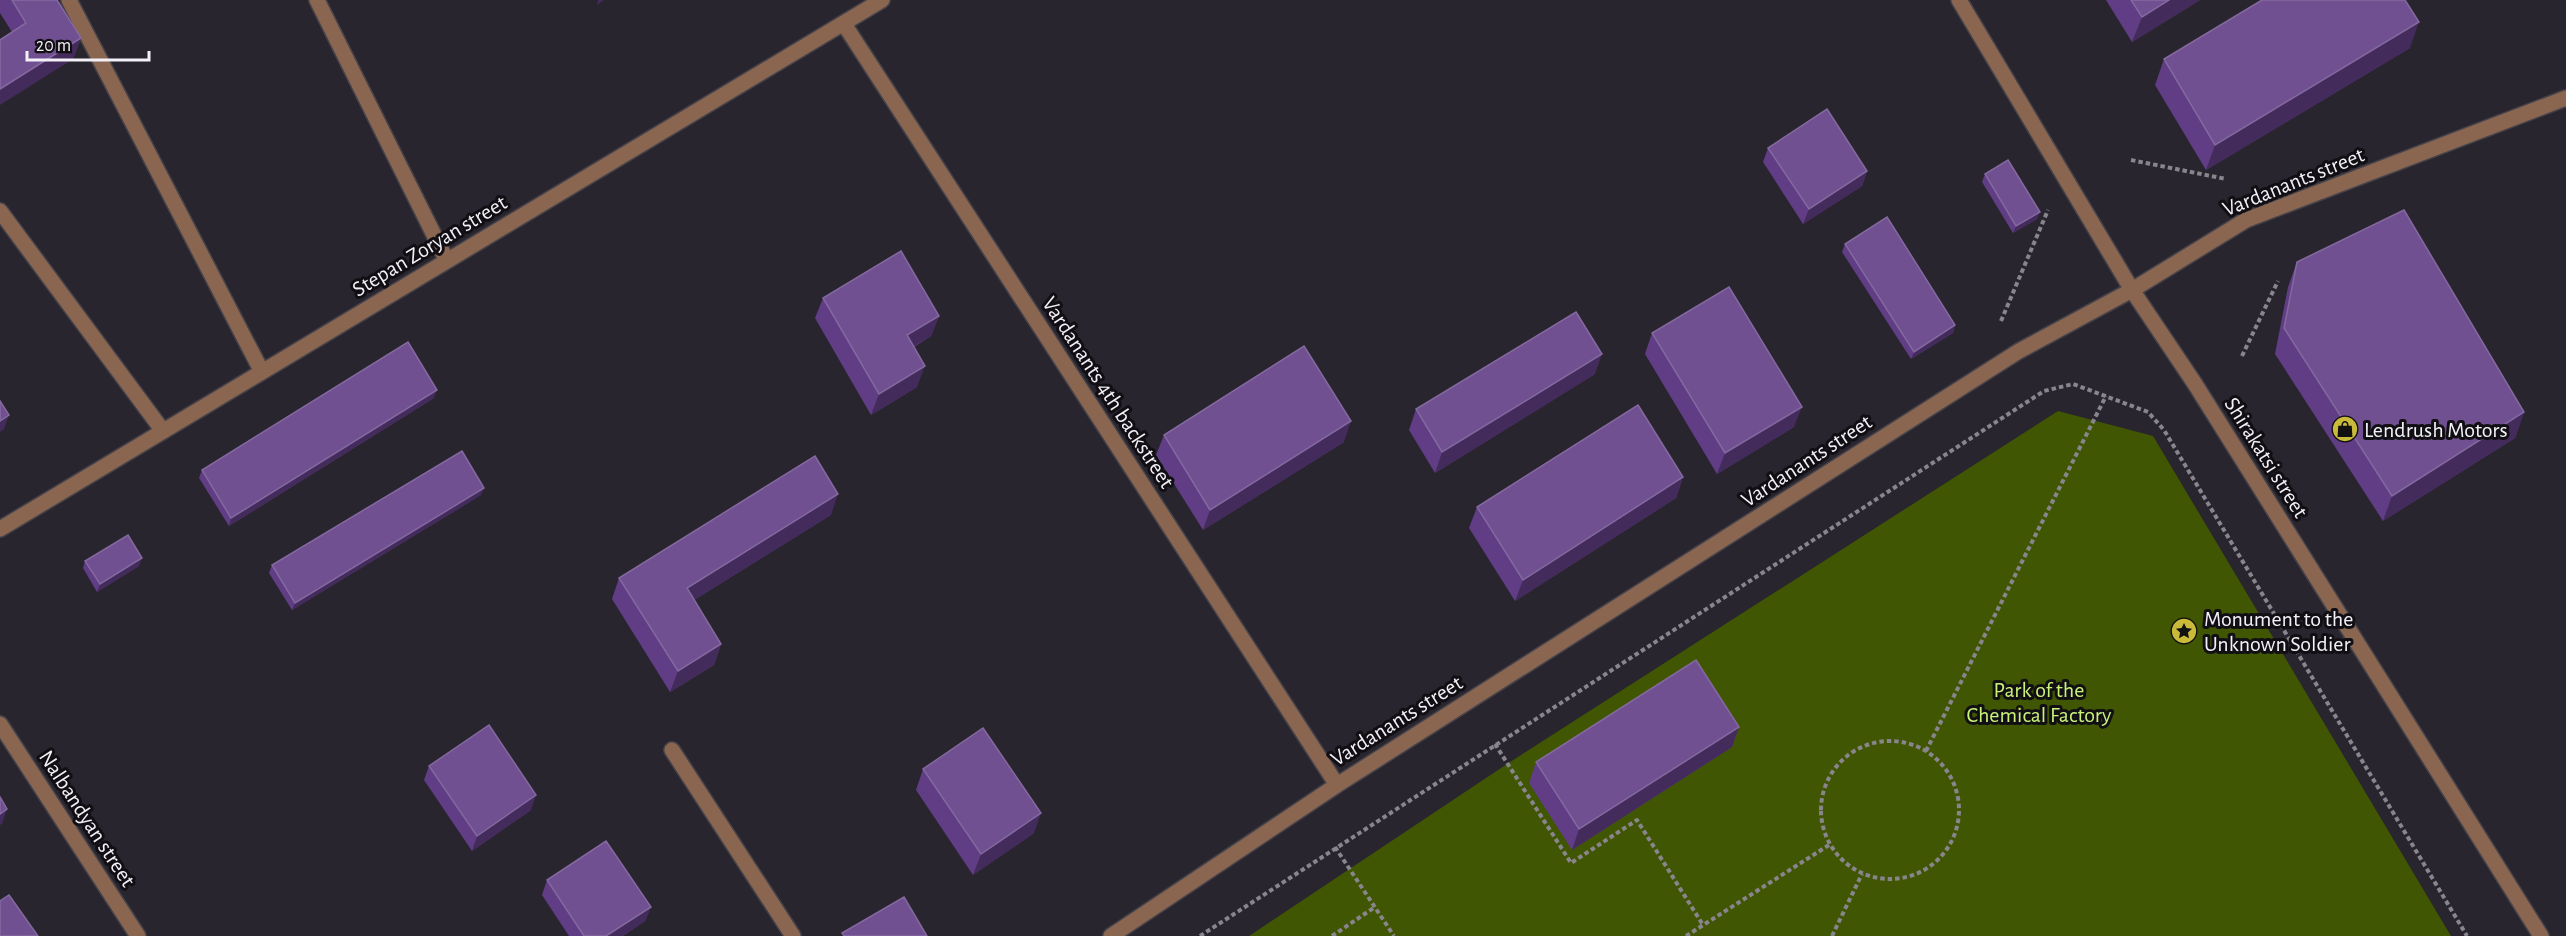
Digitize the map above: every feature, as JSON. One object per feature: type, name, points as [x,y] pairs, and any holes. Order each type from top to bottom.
[{"type":"street","points":[[69,0],[262,372]]},
{"type":"street","points":[[317,0],[447,261]]},
{"type":"street","name":"Stepan Zoryan street","points":[[0,529],[882,0]]},
{"type":"street","name":"Shirakatsi street","points":[[1959,0],[2132,290],[2195,384],[2541,936]]},
{"type":"street","name":"Vardanants 4th backstreet","points":[[844,24],[1337,785]]},
{"type":"street","name":"Vardanants street","points":[[1111,936],[1337,785],[2009,357],[2132,290],[2246,220],[2566,98]]},
{"type":"street","points":[[0,212],[163,431]]},
{"type":"street","name":"Nalbandyan street","points":[[0,724],[138,936]]},
{"type":"street","points":[[672,750],[793,936]]},
{"type":"path","points":[[2131,160],[2226,179]]},
{"type":"path","points":[[2001,321],[2048,210]]},
{"type":"path","points":[[2242,356],[2277,281]]},
{"type":"path","points":[[1200,936],[2044,391],[2073,384],[2148,412],[2164,430],[2467,936]]},
{"type":"path","points":[[1926,751],[2106,396]]},
{"type":"path","points":[[1881,741],[1905,742],[1926,751],[1944,766],[1955,787],[1960,810],[1956,833],[1944,854],[1928,869],[1907,878],[1884,880],[1862,874],[1843,863],[1829,845],[1821,824],[1821,801],[1827,780],[1840,761],[1858,748],[1881,741]]},
{"type":"path","points":[[1495,744],[1571,863],[1637,820],[1703,925]]},
{"type":"path","points":[[1686,936],[1829,845]]},
{"type":"path","points":[[1335,847],[1394,936]]},
{"type":"path","points":[[1832,936],[1862,874]]},
{"type":"path","points":[[1332,936],[1375,907]]},
{"type":"green space","name":"Park of the Chemical Factory","points":[[2058,411],[2153,436],[2451,936],[1249,936],[1507,764]]},
{"type":"building","points":[[12,0],[57,0],[81,38],[0,89],[0,40],[26,23]]},
{"type":"building","points":[[2131,0],[2169,0],[2142,17]]},
{"type":"building","points":[[2262,0],[2405,0],[2419,22],[2215,145],[2164,59]]},
{"type":"building","points":[[1827,109],[1867,171],[1809,209],[1768,148]]},
{"type":"building","points":[[2008,160],[2040,212],[2016,226],[1985,174]]},
{"type":"building","points":[[2404,210],[2524,412],[2392,496],[2284,328],[2297,262]]},
{"type":"building","points":[[1887,217],[1955,325],[1914,352],[1845,244]]},
{"type":"building","points":[[901,251],[939,316],[907,335],[925,366],[879,394],[823,298]]},
{"type":"building","points":[[1729,287],[1802,407],[1725,453],[1652,333]]},
{"type":"building","points":[[1576,312],[1602,354],[1442,452],[1416,409]]},
{"type":"building","points":[[408,342],[437,390],[231,518],[202,470]]},
{"type":"building","points":[[1304,346],[1351,421],[1210,510],[1164,435]]},
{"type":"building","points":[[0,401],[9,415],[0,421]]},
{"type":"building","points":[[1638,405],[1683,477],[1523,580],[1477,507]]},
{"type":"building","points":[[462,451],[484,488],[295,603],[272,565]]},
{"type":"building","points":[[815,456],[838,494],[687,588],[721,644],[678,671],[619,578]]},
{"type":"building","points":[[128,535],[142,558],[100,584],[85,561]]},
{"type":"building","points":[[1696,660],[1739,727],[1579,829],[1536,762]]},
{"type":"building","points":[[489,725],[536,795],[477,836],[429,766]]},
{"type":"building","points":[[983,728],[1041,813],[981,854],[923,769]]},
{"type":"building","points":[[0,797],[7,809],[0,814]]},
{"type":"building","points":[[606,841],[651,907],[606,936],[584,936],[547,880]]},
{"type":"building","points":[[9,895],[38,936],[0,936],[0,901]]},
{"type":"building","points":[[904,897],[927,936],[844,936],[842,933]]},
{"type":"place","name":"Lendrush Motors","points":[[2345,429]]},
{"type":"place","name":"Monument to the Unknown Soldier","points":[[2184,631]]}]
